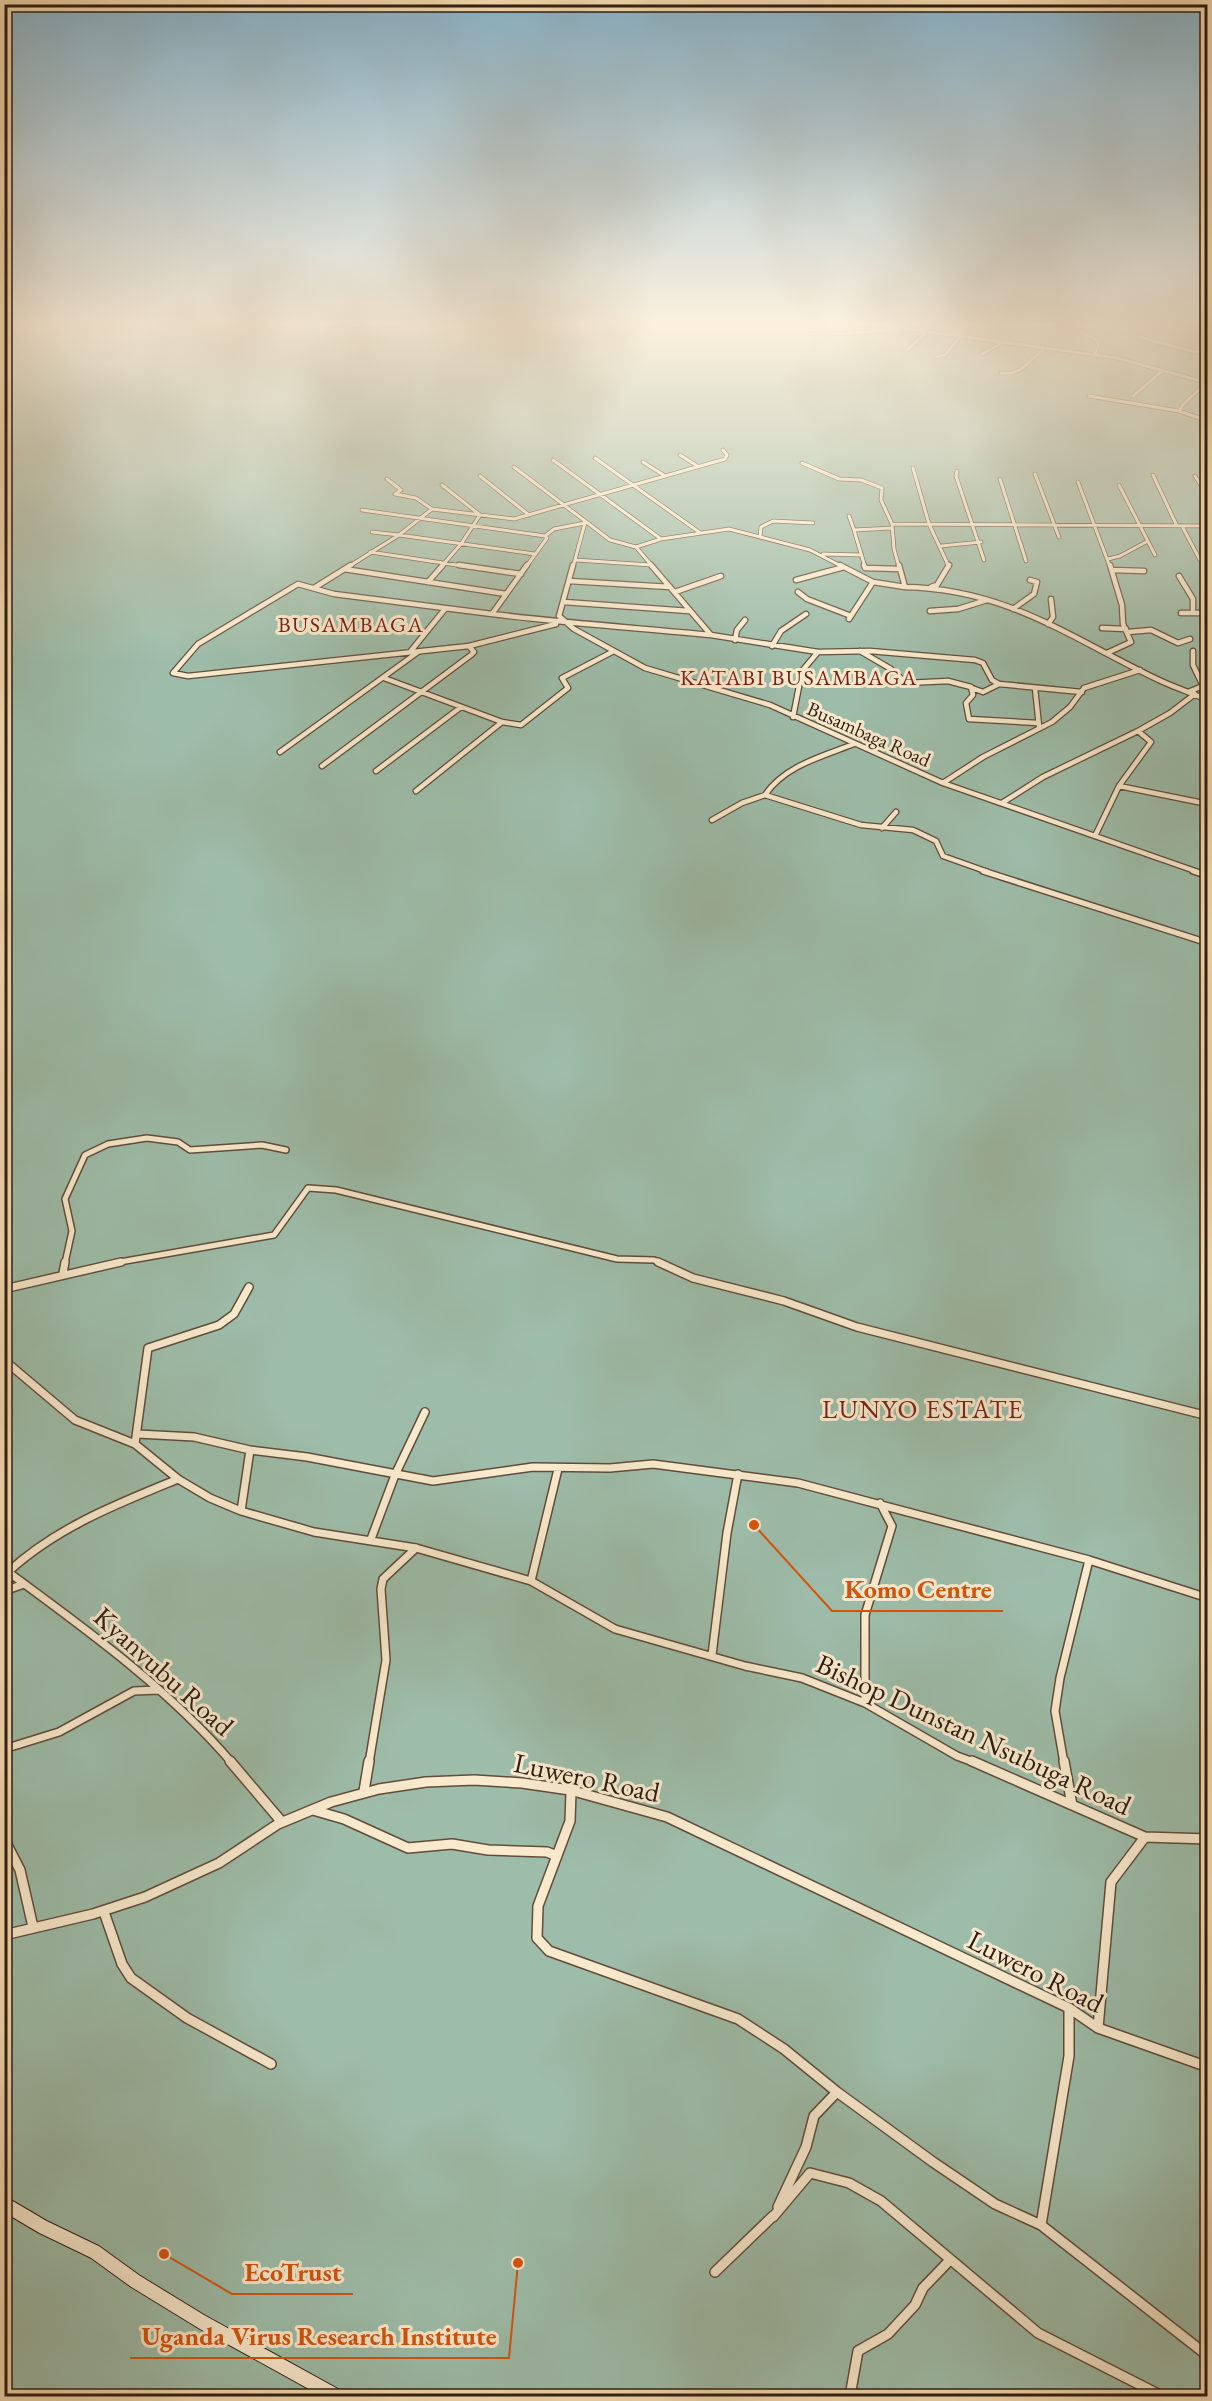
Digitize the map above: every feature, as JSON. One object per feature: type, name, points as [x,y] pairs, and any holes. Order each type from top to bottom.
[{"type":"street","points":[[387,479],[400,489],[396,495],[416,498],[432,509],[511,519],[725,459],[727,455],[723,450]]},
{"type":"street","points":[[680,455],[699,467]]},
{"type":"street","points":[[595,458],[699,532]]},
{"type":"street","points":[[553,460],[661,538]]},
{"type":"street","points":[[643,462],[665,476]]},
{"type":"street","points":[[802,463],[839,478],[861,480],[882,488],[881,500],[892,526],[894,549],[905,587]]},
{"type":"street","points":[[514,467],[585,523],[616,543],[636,547],[661,538],[729,529],[760,537],[816,553],[873,582],[930,588],[988,599],[1048,624],[1140,670],[1208,700]]},
{"type":"street","points":[[913,468],[929,524],[949,566],[937,585],[930,588]]},
{"type":"street","points":[[957,471],[956,477],[972,525],[981,542],[984,560]]},
{"type":"street","points":[[1035,474],[1059,537]]},
{"type":"street","points":[[1153,475],[1179,526],[1200,560]]},
{"type":"street","points":[[480,476],[528,515]]},
{"type":"street","points":[[1195,476],[1208,496]]},
{"type":"street","points":[[1000,479],[1012,523],[1026,561]]},
{"type":"street","points":[[1078,482],[1097,526],[1112,570],[1131,642],[1107,653]]},
{"type":"street","points":[[442,484],[480,515]]},
{"type":"street","points":[[1119,485],[1146,542],[1155,555]]},
{"type":"street","points":[[432,509],[420,516],[421,518],[399,535],[314,588],[296,585],[198,644],[173,674],[188,676],[469,646],[558,624]]},
{"type":"street","points":[[362,510],[545,536],[554,530],[585,523]]},
{"type":"street","points":[[428,582],[461,544],[480,515]]},
{"type":"street","points":[[849,516],[866,567],[900,569]]},
{"type":"street","points":[[760,537],[761,527],[768,521],[813,523]]},
{"type":"street","points":[[585,523],[560,618],[570,625],[580,622],[711,635],[818,652],[859,651],[975,660],[983,663],[992,680],[999,684],[1082,692]]},
{"type":"street","points":[[854,530],[929,524],[1012,523],[1208,526]]},
{"type":"street","points":[[372,532],[535,554]]},
{"type":"street","points":[[492,614],[547,538],[545,536]]},
{"type":"street","points":[[940,546],[981,542]]},
{"type":"street","points":[[1108,559],[1120,556],[1146,542]]},
{"type":"street","points":[[636,547],[711,635]]},
{"type":"street","points":[[369,552],[521,574]]},
{"type":"street","points":[[816,553],[861,555]]},
{"type":"street","points":[[576,560],[651,565]]},
{"type":"street","points":[[796,580],[844,567]]},
{"type":"street","points":[[344,569],[506,594]]},
{"type":"street","points":[[1112,570],[1144,571]]},
{"type":"street","points":[[675,592],[721,576]]},
{"type":"street","points":[[1179,576],[1192,598],[1193,612]]},
{"type":"street","points":[[1013,609],[1034,594],[1036,582],[1030,579]]},
{"type":"street","points":[[569,581],[670,588]]},
{"type":"street","points":[[798,592],[807,600],[850,617],[873,582]]},
{"type":"street","name":"Busambaga Road","points":[[314,588],[334,594],[570,625],[612,652],[657,673],[770,705],[944,783],[1208,876]]},
{"type":"street","points":[[930,610],[958,609],[988,599]]},
{"type":"street","points":[[1048,624],[1053,617],[1051,599]]},
{"type":"street","points":[[564,602],[689,611]]},
{"type":"street","points":[[410,652],[445,609]]},
{"type":"street","points":[[1181,613],[1208,613]]},
{"type":"street","points":[[772,646],[781,631],[807,614]]},
{"type":"street","points":[[735,640],[737,630],[745,620]]},
{"type":"street","points":[[1102,628],[1127,631],[1151,630],[1178,643],[1190,639]]},
{"type":"street","points":[[322,766],[473,654],[469,646]]},
{"type":"street","points":[[280,752],[419,651]]},
{"type":"street","points":[[859,651],[879,664],[895,669],[906,683],[948,681],[983,692],[999,684]]},
{"type":"street","points":[[1188,692],[1205,684],[1193,665],[1193,651]]},
{"type":"street","points":[[384,678],[502,722],[521,725],[528,722],[568,688],[562,678],[592,660],[612,652]]},
{"type":"street","points":[[793,717],[802,671],[818,652]]},
{"type":"street","points":[[944,783],[983,756],[1041,729],[1070,707],[1082,692],[1091,686],[1140,670]]},
{"type":"street","points":[[971,687],[973,695],[966,703],[968,718],[1038,723]]},
{"type":"street","points":[[1035,688],[1038,723],[1041,729]]},
{"type":"street","points":[[1002,803],[1043,777],[1170,713],[1195,694]]},
{"type":"street","points":[[376,771],[461,707]]},
{"type":"street","points":[[416,791],[502,722]]},
{"type":"street","points":[[1095,836],[1119,786],[1151,742],[1148,736],[1138,731]]},
{"type":"street","points":[[765,795],[767,790],[794,769],[854,744]]},
{"type":"street","points":[[1119,786],[1208,804]]},
{"type":"street","points":[[712,820],[742,803],[765,795],[840,820],[882,828],[913,830],[936,841],[943,856],[965,865],[1208,943]]},
{"type":"street","points":[[882,828],[896,812]]},
{"type":"street","points":[[63,1273],[72,1231],[65,1199],[84,1155],[108,1144],[147,1138],[178,1142],[189,1150],[262,1145],[286,1150]]},
{"type":"street","points":[[4,1289],[63,1273],[183,1248],[273,1235],[308,1188],[336,1190],[617,1259],[654,1260],[685,1275],[784,1301],[857,1327],[1208,1416]]},
{"type":"street","points":[[135,1444],[148,1348],[219,1324],[234,1314],[249,1287]]},
{"type":"street","name":"Bishop Dunstan Nsubuga Road","points":[[6,1362],[75,1420],[135,1444],[178,1479],[210,1498],[241,1511],[297,1528],[416,1548],[531,1581],[615,1629],[745,1666],[802,1678],[865,1703],[957,1756],[999,1771],[1145,1837],[1208,1839]]},
{"type":"street","points":[[371,1539],[395,1475],[425,1412]]},
{"type":"street","points":[[138,1434],[194,1437],[250,1450],[307,1456],[433,1481],[525,1468],[558,1469],[653,1464],[798,1483],[1089,1560],[1208,1598]]},
{"type":"street","points":[[241,1511],[250,1450]]},
{"type":"street","points":[[531,1581],[558,1469]]},
{"type":"street","points":[[711,1655],[738,1474]]},
{"type":"street","points":[[6,1571],[50,1539],[84,1521],[178,1479]]},
{"type":"street","points":[[865,1703],[865,1615],[892,1526],[880,1503]]},
{"type":"street","points":[[364,1791],[386,1668],[381,1589],[383,1578],[416,1548]]},
{"type":"street","points":[[1072,1805],[1055,1711],[1060,1678],[1089,1560]]},
{"type":"street","name":"Kyanvubu Road","points":[[6,1571],[81,1626],[159,1690],[213,1741],[281,1821]]},
{"type":"street","points":[[4,1591],[24,1584]]},
{"type":"street","points":[[4,1749],[59,1732],[134,1691],[159,1690]]},
{"type":"street","name":"Luwero Road","points":[[4,1935],[104,1912],[145,1897],[201,1872],[242,1849],[281,1821],[364,1791],[455,1778],[544,1786],[621,1801],[689,1826],[910,1935],[1068,2008],[1098,2028],[1208,2067]]},
{"type":"street","points":[[571,1792],[570,1821],[538,1906],[537,1938],[549,1951],[588,1968],[703,2005],[738,2019],[784,2049],[837,2092],[995,2204],[1041,2225],[1208,2356]]},
{"type":"street","points":[[313,1810],[344,1819],[408,1848],[453,1844],[488,1851],[547,1852],[557,1856]]},
{"type":"street","points":[[1098,2028],[1111,1882],[1145,1837]]},
{"type":"street","points":[[4,1839],[13,1851],[22,1878],[33,1927]]},
{"type":"street","points":[[104,1912],[122,1964],[131,1978],[187,2018],[271,2064]]},
{"type":"street","points":[[1041,2225],[1069,2056],[1068,2008]]},
{"type":"street","points":[[773,2217],[806,2147],[814,2116],[837,2092]]},
{"type":"street","points":[[715,2271],[773,2217],[810,2173],[830,2176],[849,2182],[880,2201],[1038,2333],[1162,2397]]},
{"type":"street","points":[[4,2204],[43,2227],[95,2252],[135,2281],[202,2322],[336,2397]]},
{"type":"street","points":[[850,2397],[858,2351],[888,2334],[915,2305],[923,2288],[950,2260]]},
{"type":"shaded area","points":[[4,439],[1207,439],[1207,2396],[5,2396]]},
{"type":"place","name":"Komo Centre","points":[[754,1525]]},
{"type":"place","name":"EcoTrust","points":[[164,2254]]},
{"type":"place","name":"Uganda Virus Research Institute","points":[[518,2263]]},
{"type":"district","name":"BUSAMBAGA","points":[[351,624]]},
{"type":"district","name":"KATABI BUSAMBAGA","points":[[799,677]]},
{"type":"district","name":"LUNYO ESTATE","points":[[923,1409]]}]
